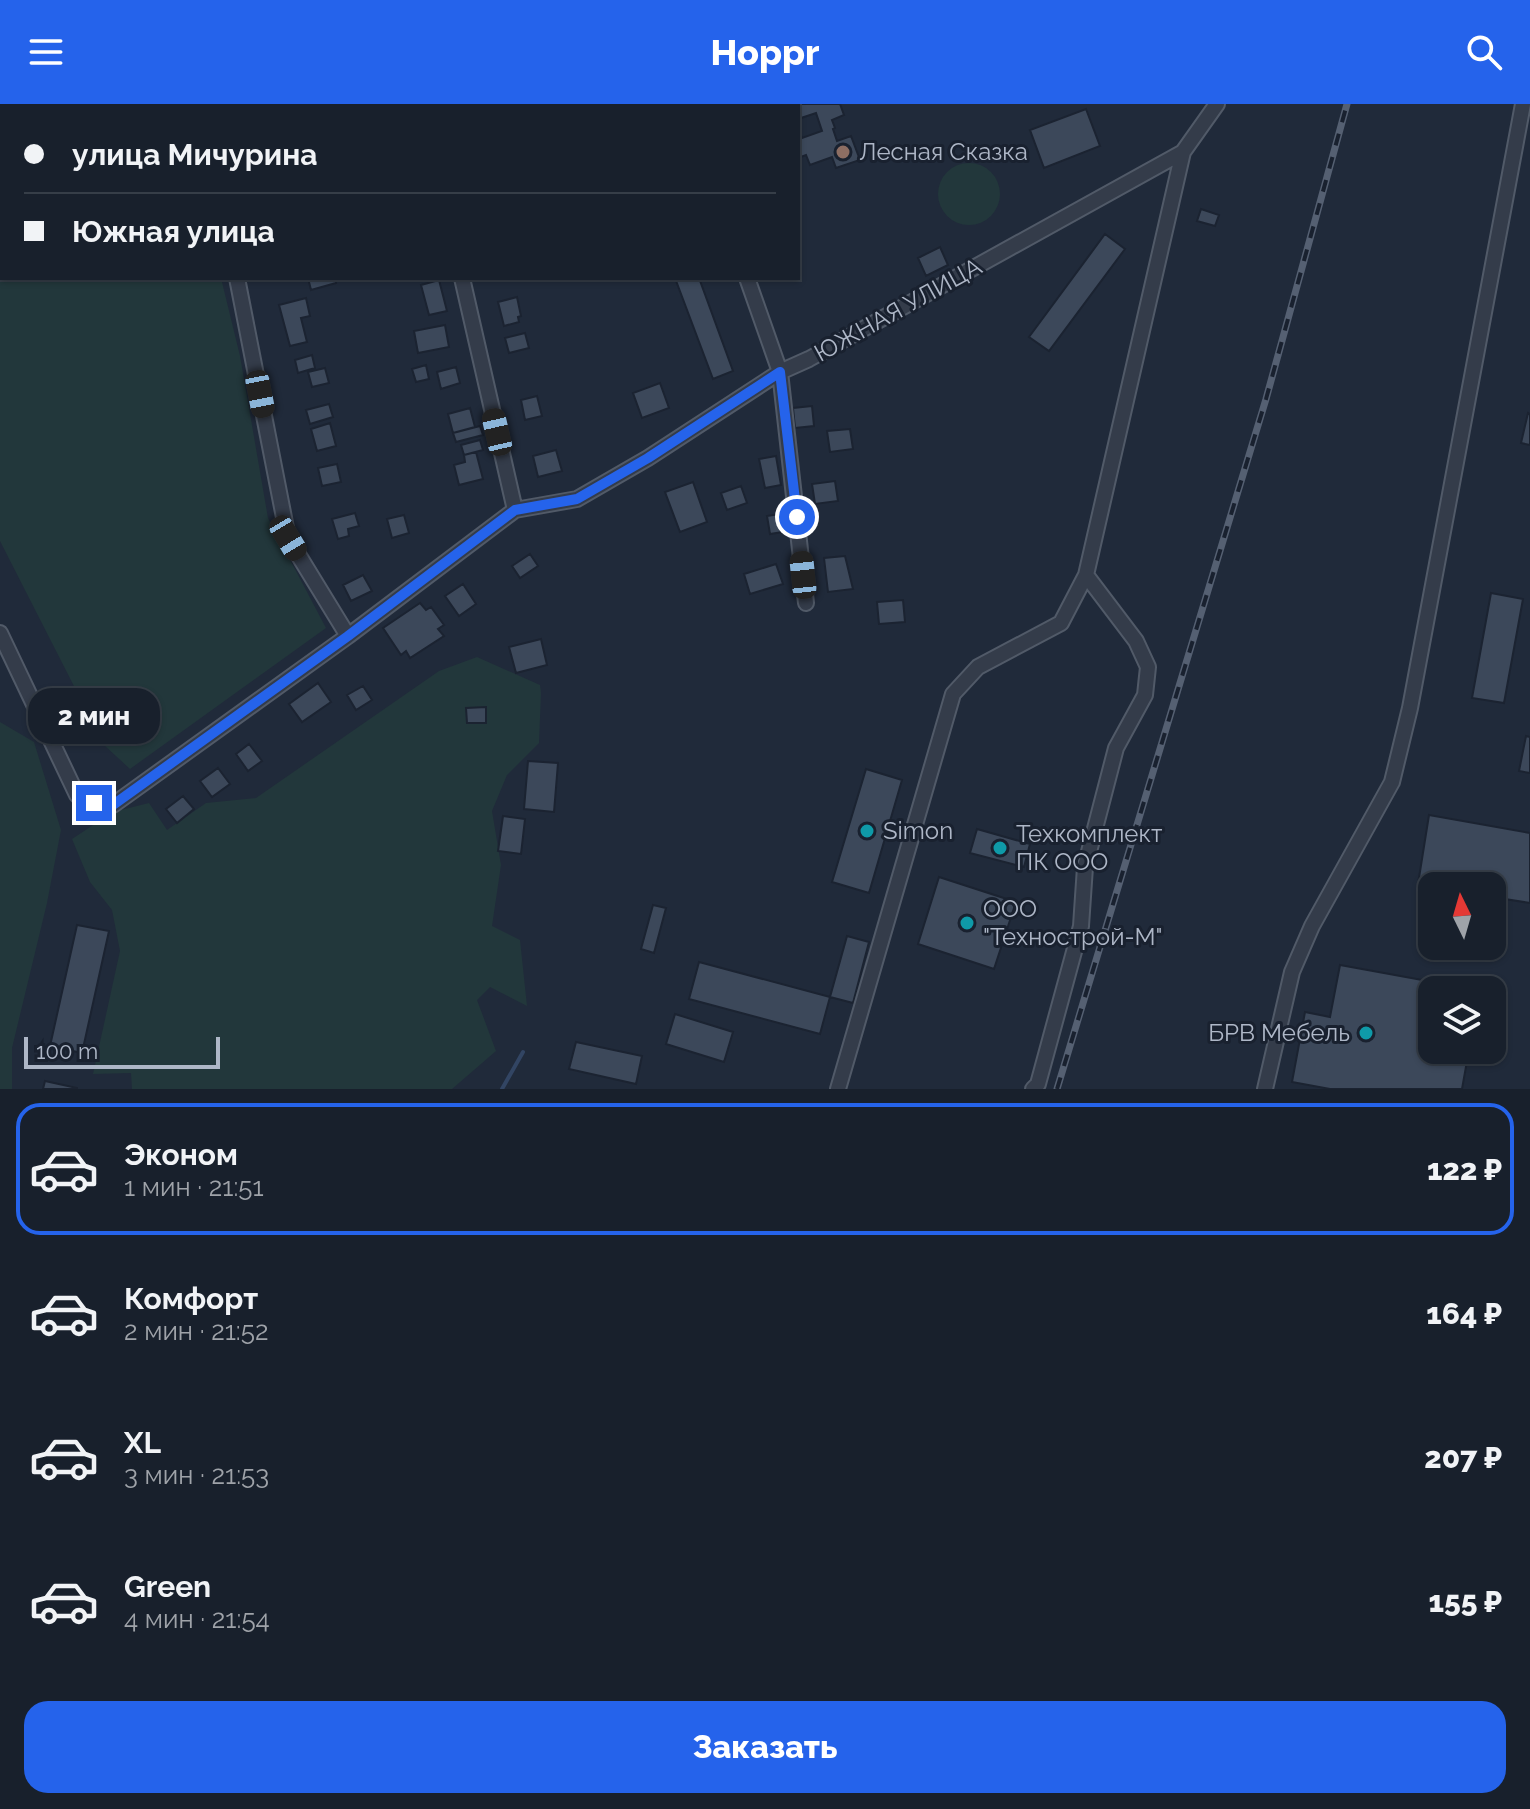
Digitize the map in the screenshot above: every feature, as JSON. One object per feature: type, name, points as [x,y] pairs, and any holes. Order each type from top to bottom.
[{"type":"street","name":"ЮЖНАЯ УЛИЦА","points":[[0,633],[77,795],[84,801],[113,805],[348,636],[515,510],[577,499],[648,458],[780,372],[1183,152],[1217,104]]},
{"type":"street","points":[[1265,1089],[1292,972],[1312,926],[1392,782],[1410,708],[1523,104]]},
{"type":"street","points":[[838,1089],[953,694],[978,667],[1061,623],[1086,575],[1183,152]]},
{"type":"street","points":[[237,280],[288,538],[348,636]]},
{"type":"street","points":[[462,280],[515,510]]},
{"type":"street","points":[[748,280],[780,372],[806,603]]},
{"type":"street","points":[[1033,1089],[1038,1084],[1081,926],[1085,867],[1116,748],[1145,695],[1148,667],[1136,641],[1086,575]]},
{"type":"green space","points":[[969,163],[991,172],[1000,194],[991,216],[969,225],[947,216],[938,194],[947,172]]},
{"type":"green space","points":[[0,280],[221,280],[240,356],[268,518],[326,628],[130,769],[104,745],[0,541]]},
{"type":"green space","points":[[477,657],[540,685],[541,693],[539,743],[507,775],[492,811],[501,865],[492,926],[520,940],[527,1006],[490,987],[477,1000],[496,1051],[452,1089],[132,1089],[131,1073],[93,1074],[120,951],[112,910],[90,882],[72,839],[113,812],[149,803],[167,830],[206,803],[256,798],[439,671]]},
{"type":"green space","points":[[0,722],[34,742],[61,830],[12,1048],[12,1089],[0,1089]]},
{"type":"building","points":[[800,104],[840,104],[844,115],[832,120],[837,141],[851,136],[860,160],[836,168],[832,157],[810,165],[806,155],[800,157],[800,133],[802,138],[822,131],[816,113],[800,118]]},
{"type":"building","points":[[1086,109],[1100,146],[1044,168],[1030,130]]},
{"type":"building","points":[[1201,209],[1219,215],[1215,226],[1197,221]]},
{"type":"building","points":[[1105,234],[1125,249],[1049,351],[1029,337]]},
{"type":"building","points":[[940,247],[948,265],[926,276],[918,258]]},
{"type":"building","points":[[308,280],[335,280],[336,283],[311,290]]},
{"type":"building","points":[[439,280],[447,311],[429,315],[421,285]]},
{"type":"building","points":[[676,280],[700,280],[733,371],[713,379]]},
{"type":"building","points":[[517,297],[521,316],[518,317],[519,322],[504,326],[498,302]]},
{"type":"building","points":[[306,298],[310,316],[301,318],[307,342],[290,346],[279,305]]},
{"type":"building","points":[[445,325],[449,347],[418,353],[414,331]]},
{"type":"building","points":[[525,333],[529,348],[509,353],[505,338]]},
{"type":"building","points":[[312,355],[315,368],[298,373],[295,360]]},
{"type":"building","points":[[426,365],[429,379],[416,382],[412,369]]},
{"type":"building","points":[[456,367],[460,383],[441,389],[437,372]]},
{"type":"building","points":[[325,368],[329,383],[312,387],[308,372]]},
{"type":"building","points":[[660,383],[669,408],[642,418],[633,393]]},
{"type":"building","points":[[537,396],[542,416],[525,420],[521,400]]},
{"type":"building","points":[[329,404],[333,417],[310,424],[306,410]]},
{"type":"building","points":[[812,406],[814,426],[795,428],[793,408]]},
{"type":"building","points":[[470,408],[475,427],[453,433],[448,414]]},
{"type":"building","points":[[1530,414],[1530,445],[1521,443]]},
{"type":"building","points":[[330,423],[336,446],[317,451],[311,429]]},
{"type":"building","points":[[480,426],[483,435],[456,442],[453,433]]},
{"type":"building","points":[[850,429],[853,449],[830,452],[827,431]]},
{"type":"building","points":[[480,440],[483,450],[464,455],[461,445]]},
{"type":"building","points":[[556,450],[562,471],[538,477],[533,456]]},
{"type":"building","points":[[476,452],[483,479],[459,485],[454,465],[465,462],[464,455]]},
{"type":"building","points":[[776,456],[781,485],[765,488],[759,459]]},
{"type":"building","points":[[337,464],[341,482],[322,486],[318,468]]},
{"type":"building","points":[[835,481],[838,501],[815,504],[812,484]]},
{"type":"building","points":[[693,482],[707,522],[680,532],[665,492]]},
{"type":"building","points":[[741,486],[747,503],[727,510],[721,493]]},
{"type":"building","points":[[355,513],[359,526],[348,529],[349,536],[338,539],[332,519]]},
{"type":"building","points":[[786,513],[789,531],[770,534],[767,516]]},
{"type":"building","points":[[404,515],[409,533],[392,538],[387,519]]},
{"type":"building","points":[[530,554],[538,566],[520,578],[512,566]]},
{"type":"building","points":[[845,556],[853,589],[828,592],[824,558]]},
{"type":"building","points":[[776,564],[783,584],[750,594],[744,574]]},
{"type":"building","points":[[363,575],[372,591],[351,601],[343,585]]},
{"type":"building","points":[[463,584],[476,604],[459,616],[445,596]]},
{"type":"building","points":[[1491,593],[1523,599],[1504,703],[1472,698]]},
{"type":"building","points":[[903,600],[905,622],[879,624],[877,602]]},
{"type":"building","points":[[420,603],[426,610],[431,607],[444,625],[438,629],[444,636],[410,658],[406,651],[401,655],[383,628]]},
{"type":"building","points":[[541,639],[547,665],[516,673],[509,647]]},
{"type":"building","points":[[318,683],[331,702],[302,722],[289,704]]},
{"type":"building","points":[[363,686],[372,700],[356,710],[347,695]]},
{"type":"building","points":[[486,707],[486,723],[467,723],[466,708]]},
{"type":"building","points":[[1526,736],[1530,737],[1530,773],[1519,771]]},
{"type":"building","points":[[249,744],[262,761],[248,771],[236,754]]},
{"type":"building","points":[[528,761],[558,763],[554,812],[524,809]]},
{"type":"building","points":[[218,768],[230,784],[212,797],[200,781]]},
{"type":"building","name":"Simon","points":[[866,769],[902,780],[869,893],[832,882]]},
{"type":"building","points":[[183,796],[194,809],[177,823],[166,809]]},
{"type":"building","points":[[1429,815],[1530,833],[1530,903],[1506,899],[1506,872],[1420,872]]},
{"type":"building","points":[[503,816],[525,819],[521,854],[498,851]]},
{"type":"building","name":"Техкомплект ПК ООО","points":[[977,829],[1030,844],[1024,867],[970,853]]},
{"type":"building","name":"ООО \"Технострой-М\"","points":[[939,877],[1016,902],[994,969],[918,944]]},
{"type":"building","points":[[653,905],[666,908],[654,953],[641,949]]},
{"type":"building","points":[[77,925],[109,931],[82,1053],[50,1046]]},
{"type":"building","points":[[847,936],[869,942],[853,1003],[830,997]]},
{"type":"building","points":[[699,962],[830,997],[820,1034],[689,999]]},
{"type":"building","name":"БРВ Мебель","points":[[1340,965],[1418,979],[1418,1064],[1466,1064],[1462,1089],[1330,1089],[1292,1082],[1305,1012],[1330,1017]]},
{"type":"building","points":[[675,1014],[733,1032],[724,1062],[666,1044]]},
{"type":"building","points":[[576,1042],[642,1056],[636,1084],[569,1069]]},
{"type":"building","points":[[45,1081],[77,1088],[77,1089],[43,1089]]},
{"type":"waterway","points":[[502,1089],[523,1052]]},
{"type":"railway","points":[[1057,1089],[1266,399],[1347,104]]},
{"type":"place","name":"Лесная Сказка","points":[[843,152]]},
{"type":"place","name":"Simon","points":[[867,831]]},
{"type":"place","name":"Техкомплект ПК ООО","points":[[1000,848]]},
{"type":"place","name":"ООО \"Технострой-М\"","points":[[967,923]]},
{"type":"place","name":"БРВ Мебель","points":[[1366,1033]]},
{"type":"route","points":[[94,803],[113,805],[348,636],[515,510],[577,499],[648,458],[780,372],[797,517]]}]
